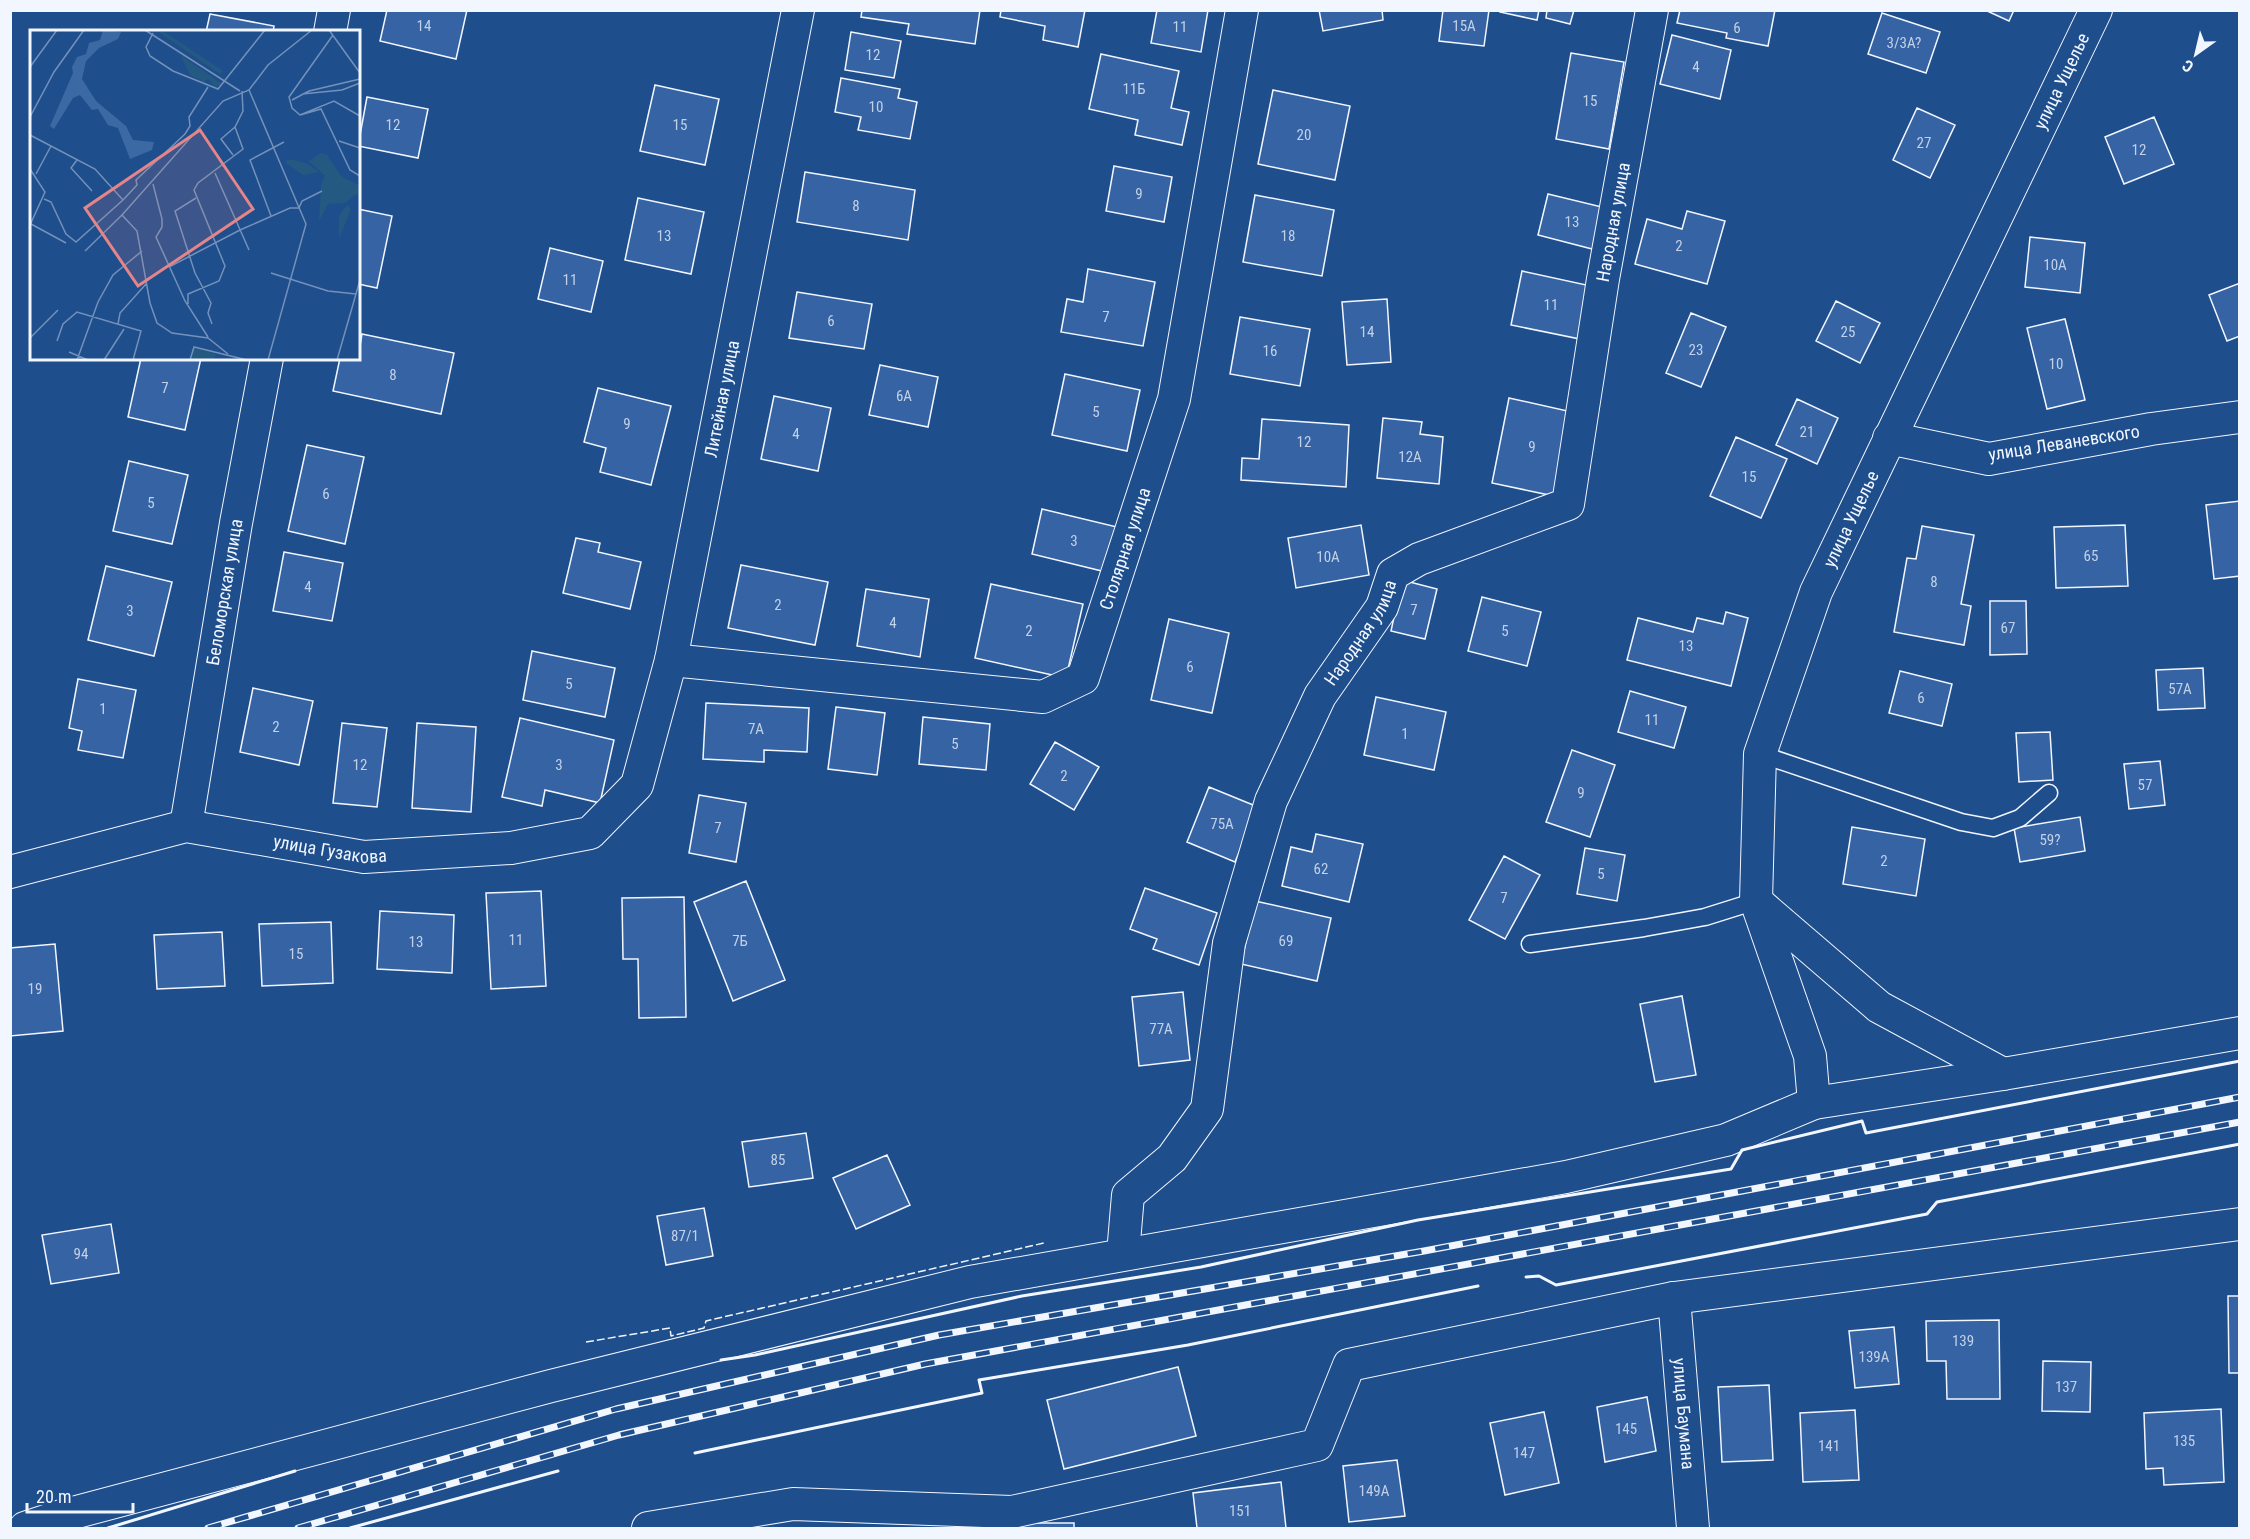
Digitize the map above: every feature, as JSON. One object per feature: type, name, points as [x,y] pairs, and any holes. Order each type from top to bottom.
[{"type":"street","points":[[330,30],[334,10]]},
{"type":"street","name":"Литейная улица","points":[[637,785],[672,660],[798,10]]},
{"type":"street","name":"Столярная улица","points":[[672,660],[1043,697],[1083,678],[1174,399],[1242,10]]},
{"type":"street","name":"Народная улица","points":[[1123,1254],[1128,1195],[1172,1158],[1207,1109],[1229,943],[1271,801],[1320,696],[1382,607],[1393,574],[1419,559],[1568,504],[1603,279],[1652,10]]},
{"type":"street","name":"улица Ущелье","points":[[1814,1103],[1810,1056],[1756,901],[1760,754],[1816,592],[2096,10]]},
{"type":"street","name":"Беломорская улица","points":[[186,826],[236,523],[267,360]]},
{"type":"street","name":"улица Леваневского","points":[[1889,438],[1989,459],[2151,429],[2240,417]]},
{"type":"street","name":"улица Гузакова","points":[[10,872],[186,826],[364,857],[511,848],[590,833],[637,785]]},
{"type":"street","points":[[1756,901],[1879,1007],[2003,1074]]},
{"type":"street","points":[[25,1528],[58,1517],[562,1383],[970,1282],[1566,1177],[1726,1140],[1814,1103],[2240,1034]]},
{"type":"street","points":[[648,1528],[793,1504],[1012,1512],[1317,1445],[1349,1365],[1674,1298],[2240,1224]]},
{"type":"street","name":"улица Баумана","points":[[1674,1298],[1693,1528]]},
{"type":"lane","points":[[1760,754],[1961,822],[1993,828],[2020,818],[2049,793]]},
{"type":"lane","points":[[1530,944],[1705,917],[1756,901]]},
{"type":"building","points":[[387,10],[467,10],[456,59],[380,41]]},
{"type":"building","points":[[862,10],[980,10],[975,44],[907,34],[909,24],[861,17]]},
{"type":"building","points":[[1001,10],[1085,10],[1078,47],[1043,40],[1045,26],[1000,17]]},
{"type":"building","points":[[1157,10],[1208,10],[1201,52],[1151,43]]},
{"type":"building","points":[[1319,10],[1382,10],[1383,20],[1323,31]]},
{"type":"building","points":[[1443,10],[1489,10],[1484,46],[1439,41]]},
{"type":"building","points":[[1501,10],[1539,10],[1537,20],[1500,12]]},
{"type":"building","points":[[1547,10],[1574,10],[1570,24],[1546,18]]},
{"type":"building","points":[[1680,10],[1775,10],[1768,46],[1726,38],[1727,33],[1677,23]]},
{"type":"building","points":[[1985,10],[2014,10],[2009,21]]},
{"type":"building","points":[[1882,13],[1940,32],[1926,73],[1868,54]]},
{"type":"building","points":[[210,14],[274,26],[273,30],[206,30]]},
{"type":"building","points":[[851,32],[901,41],[894,78],[845,70]]},
{"type":"building","points":[[1672,35],[1731,50],[1720,99],[1660,84]]},
{"type":"building","points":[[1571,53],[1624,62],[1609,149],[1556,139]]},
{"type":"building","points":[[1101,54],[1179,71],[1171,108],[1189,112],[1182,145],[1135,135],[1138,120],[1089,109]]},
{"type":"building","points":[[841,78],[900,89],[898,98],[917,102],[910,139],[858,130],[861,117],[835,112]]},
{"type":"building","points":[[655,85],[719,99],[705,165],[640,151]]},
{"type":"building","points":[[1273,90],[1350,106],[1335,180],[1258,164]]},
{"type":"building","points":[[367,97],[428,109],[418,158],[360,146]]},
{"type":"building","points":[[1917,108],[1955,125],[1930,178],[1893,160]]},
{"type":"building","points":[[2154,117],[2174,164],[2124,184],[2105,137]]},
{"type":"building","points":[[1114,166],[1172,177],[1164,222],[1106,211]]},
{"type":"building","points":[[805,172],[915,190],[908,240],[797,222]]},
{"type":"building","points":[[1548,194],[1606,208],[1596,250],[1538,235]]},
{"type":"building","points":[[1255,195],[1334,210],[1322,276],[1243,262]]},
{"type":"building","points":[[638,198],[704,212],[691,274],[625,260]]},
{"type":"building","points":[[360,209],[392,216],[377,288],[360,284]]},
{"type":"building","points":[[1687,211],[1725,221],[1707,284],[1635,264],[1647,219],[1682,229]]},
{"type":"building","points":[[2030,237],[2085,243],[2080,293],[2025,287]]},
{"type":"building","points":[[550,248],[603,261],[591,312],[538,299]]},
{"type":"building","points":[[1088,269],[1155,282],[1143,346],[1061,332],[1067,299],[1083,302]]},
{"type":"building","points":[[1522,271],[1591,286],[1580,339],[1511,325]]},
{"type":"building","points":[[2240,283],[2240,336],[2227,341],[2209,295]]},
{"type":"building","points":[[797,292],[872,304],[864,349],[789,338]]},
{"type":"building","points":[[1387,299],[1391,362],[1347,365],[1342,302]]},
{"type":"building","points":[[1836,301],[1880,323],[1860,363],[1816,341]]},
{"type":"building","points":[[1691,313],[1726,327],[1701,387],[1666,373]]},
{"type":"building","points":[[1240,317],[1310,329],[1300,386],[1230,374]]},
{"type":"building","points":[[2065,319],[2085,400],[2047,409],[2027,328]]},
{"type":"building","points":[[362,334],[454,353],[441,414],[333,391],[340,360],[360,360]]},
{"type":"building","points":[[141,360],[201,360],[185,430],[128,417]]},
{"type":"building","points":[[880,365],[938,377],[928,427],[869,415]]},
{"type":"building","points":[[1065,374],[1140,390],[1127,451],[1052,435]]},
{"type":"building","points":[[598,388],[671,406],[651,485],[600,472],[606,448],[584,442]]},
{"type":"building","points":[[774,396],[831,408],[818,471],[761,459]]},
{"type":"building","points":[[1509,398],[1572,412],[1554,496],[1492,483]]},
{"type":"building","points":[[1797,399],[1838,418],[1817,464],[1776,445]]},
{"type":"building","points":[[1383,418],[1422,422],[1420,434],[1443,437],[1439,484],[1377,478]]},
{"type":"building","points":[[1262,419],[1349,425],[1346,487],[1241,480],[1242,458],[1259,459]]},
{"type":"building","points":[[1736,437],[1787,459],[1761,518],[1710,496]]},
{"type":"building","points":[[307,445],[364,457],[345,544],[288,531]]},
{"type":"building","points":[[129,461],[188,475],[172,544],[113,531]]},
{"type":"building","points":[[2240,501],[2240,576],[2214,579],[2206,505]]},
{"type":"building","points":[[1042,509],[1117,527],[1106,572],[1032,554]]},
{"type":"building","points":[[1361,525],[1369,575],[1296,588],[1288,538]]},
{"type":"building","points":[[2125,525],[2128,586],[2056,588],[2054,527]]},
{"type":"building","points":[[1922,526],[1974,535],[1961,604],[1971,606],[1964,645],[1894,632],[1907,558],[1916,559]]},
{"type":"building","points":[[576,538],[600,543],[598,552],[641,562],[630,609],[563,593]]},
{"type":"building","points":[[284,552],[343,563],[332,621],[273,611]]},
{"type":"building","points":[[741,565],[828,582],[815,645],[728,628]]},
{"type":"building","points":[[106,566],[172,582],[154,656],[88,640]]},
{"type":"building","points":[[1402,580],[1437,589],[1425,639],[1391,631]]},
{"type":"building","points":[[991,584],[1083,604],[1066,678],[975,658]]},
{"type":"building","points":[[866,589],[929,599],[920,657],[857,646]]},
{"type":"building","points":[[1482,597],[1541,612],[1527,666],[1468,651]]},
{"type":"building","points":[[1990,601],[2026,601],[2027,654],[1990,655]]},
{"type":"building","points":[[1726,612],[1748,618],[1731,686],[1627,660],[1638,618],[1693,632],[1697,618],[1723,624]]},
{"type":"building","points":[[1169,619],[1229,633],[1212,713],[1151,700]]},
{"type":"building","points":[[532,651],[615,668],[605,717],[523,700]]},
{"type":"building","points":[[2203,668],[2205,708],[2158,710],[2156,670]]},
{"type":"building","points":[[1900,671],[1952,684],[1942,726],[1889,713]]},
{"type":"building","points":[[78,679],[136,690],[123,758],[78,750],[82,731],[69,728]]},
{"type":"building","points":[[253,688],[313,701],[299,765],[240,752]]},
{"type":"building","points":[[1630,691],[1686,707],[1674,748],[1618,732]]},
{"type":"building","points":[[1376,697],[1446,712],[1434,770],[1364,755]]},
{"type":"building","points":[[706,703],[809,708],[807,752],[764,750],[764,762],[703,759]]},
{"type":"building","points":[[836,707],[885,713],[877,775],[828,769]]},
{"type":"building","points":[[923,717],[990,724],[986,770],[919,764]]},
{"type":"building","points":[[520,718],[614,740],[600,803],[545,790],[542,806],[502,797]]},
{"type":"building","points":[[342,723],[387,728],[377,807],[333,803]]},
{"type":"building","points":[[417,723],[476,727],[471,812],[412,808]]},
{"type":"building","points":[[2050,732],[2053,780],[2019,782],[2016,733]]},
{"type":"building","points":[[1055,742],[1099,767],[1074,810],[1030,784]]},
{"type":"building","points":[[1572,750],[1615,765],[1590,837],[1546,822]]},
{"type":"building","points":[[2160,761],[2165,805],[2129,809],[2124,764]]},
{"type":"building","points":[[1209,787],[1258,807],[1235,862],[1187,842]]},
{"type":"building","points":[[699,795],[746,803],[736,862],[689,853]]},
{"type":"building","points":[[2080,817],[2085,851],[2020,862],[2014,828]]},
{"type":"building","points":[[1852,827],[1925,839],[1916,896],[1843,884]]},
{"type":"building","points":[[1316,834],[1363,844],[1349,902],[1282,886],[1291,847],[1312,852]]},
{"type":"building","points":[[1585,848],[1625,855],[1617,901],[1577,894]]},
{"type":"building","points":[[1504,856],[1540,875],[1505,939],[1469,920]]},
{"type":"building","points":[[746,881],[785,980],[733,1001],[694,902]]},
{"type":"building","points":[[1145,888],[1217,913],[1199,965],[1153,949],[1157,939],[1130,929]]},
{"type":"building","points":[[541,891],[546,986],[491,989],[486,893]]},
{"type":"building","points":[[684,897],[686,1017],[639,1018],[638,959],[623,959],[622,898]]},
{"type":"building","points":[[1255,901],[1331,918],[1317,981],[1241,964]]},
{"type":"building","points":[[380,911],[454,915],[452,973],[377,969]]},
{"type":"building","points":[[331,922],[333,983],[262,986],[259,924]]},
{"type":"building","points":[[222,932],[225,986],[157,989],[154,935]]},
{"type":"building","points":[[55,944],[63,1031],[10,1036],[10,948]]},
{"type":"building","points":[[1183,992],[1190,1060],[1139,1066],[1132,997]]},
{"type":"building","points":[[1682,996],[1696,1075],[1655,1082],[1640,1004]]},
{"type":"building","points":[[806,1133],[813,1178],[749,1187],[742,1142]]},
{"type":"building","points":[[887,1155],[910,1205],[856,1229],[833,1178]]},
{"type":"building","points":[[704,1208],[713,1256],[666,1265],[657,1216]]},
{"type":"building","points":[[111,1224],[119,1273],[51,1284],[42,1235]]},
{"type":"building","points":[[2228,1296],[2240,1296],[2240,1373],[2229,1373]]},
{"type":"building","points":[[1999,1320],[2000,1399],[1947,1399],[1946,1361],[1927,1361],[1926,1321]]},
{"type":"building","points":[[1894,1327],[1899,1384],[1855,1388],[1849,1331]]},
{"type":"building","points":[[2043,1361],[2091,1362],[2090,1412],[2042,1411]]},
{"type":"building","points":[[1178,1367],[1196,1436],[1064,1469],[1047,1400]]},
{"type":"building","points":[[1769,1385],[1773,1460],[1722,1462],[1718,1387]]},
{"type":"building","points":[[1647,1397],[1656,1451],[1605,1462],[1597,1407]]},
{"type":"building","points":[[2221,1409],[2224,1482],[2164,1485],[2163,1468],[2146,1469],[2144,1413]]},
{"type":"building","points":[[1855,1410],[1859,1480],[1803,1482],[1800,1413]]},
{"type":"building","points":[[1544,1412],[1559,1483],[1505,1495],[1490,1423]]},
{"type":"building","points":[[1397,1460],[1405,1516],[1349,1522],[1343,1466]]},
{"type":"building","points":[[1281,1482],[1286,1528],[1197,1528],[1193,1493]]},
{"type":"building","points":[[1002,1523],[1074,1523],[1074,1528],[1002,1528]]},
{"type":"railway","points":[[208,1528],[616,1409],[939,1335],[1424,1251],[2240,1097]]},
{"type":"railway","points":[[298,1528],[619,1435],[925,1364],[2240,1122]]},
{"type":"fence","points":[[586,1342],[670,1328],[671,1336],[704,1328],[706,1321],[1044,1243]]},
{"type":"wall","points":[[721,1360],[755,1355],[1022,1296],[1201,1267],[1418,1220],[1731,1169],[1742,1150],[1862,1121],[1866,1133],[2240,1061]]},
{"type":"wall","points":[[1526,1277],[1539,1276],[1556,1285],[1927,1214],[1937,1202],[2240,1144]]},
{"type":"wall","points":[[695,1453],[982,1393],[979,1380],[1188,1345],[1478,1286]]},
{"type":"wall","points":[[108,1528],[295,1471]]},
{"type":"wall","points":[[350,1528],[558,1471]]}]
